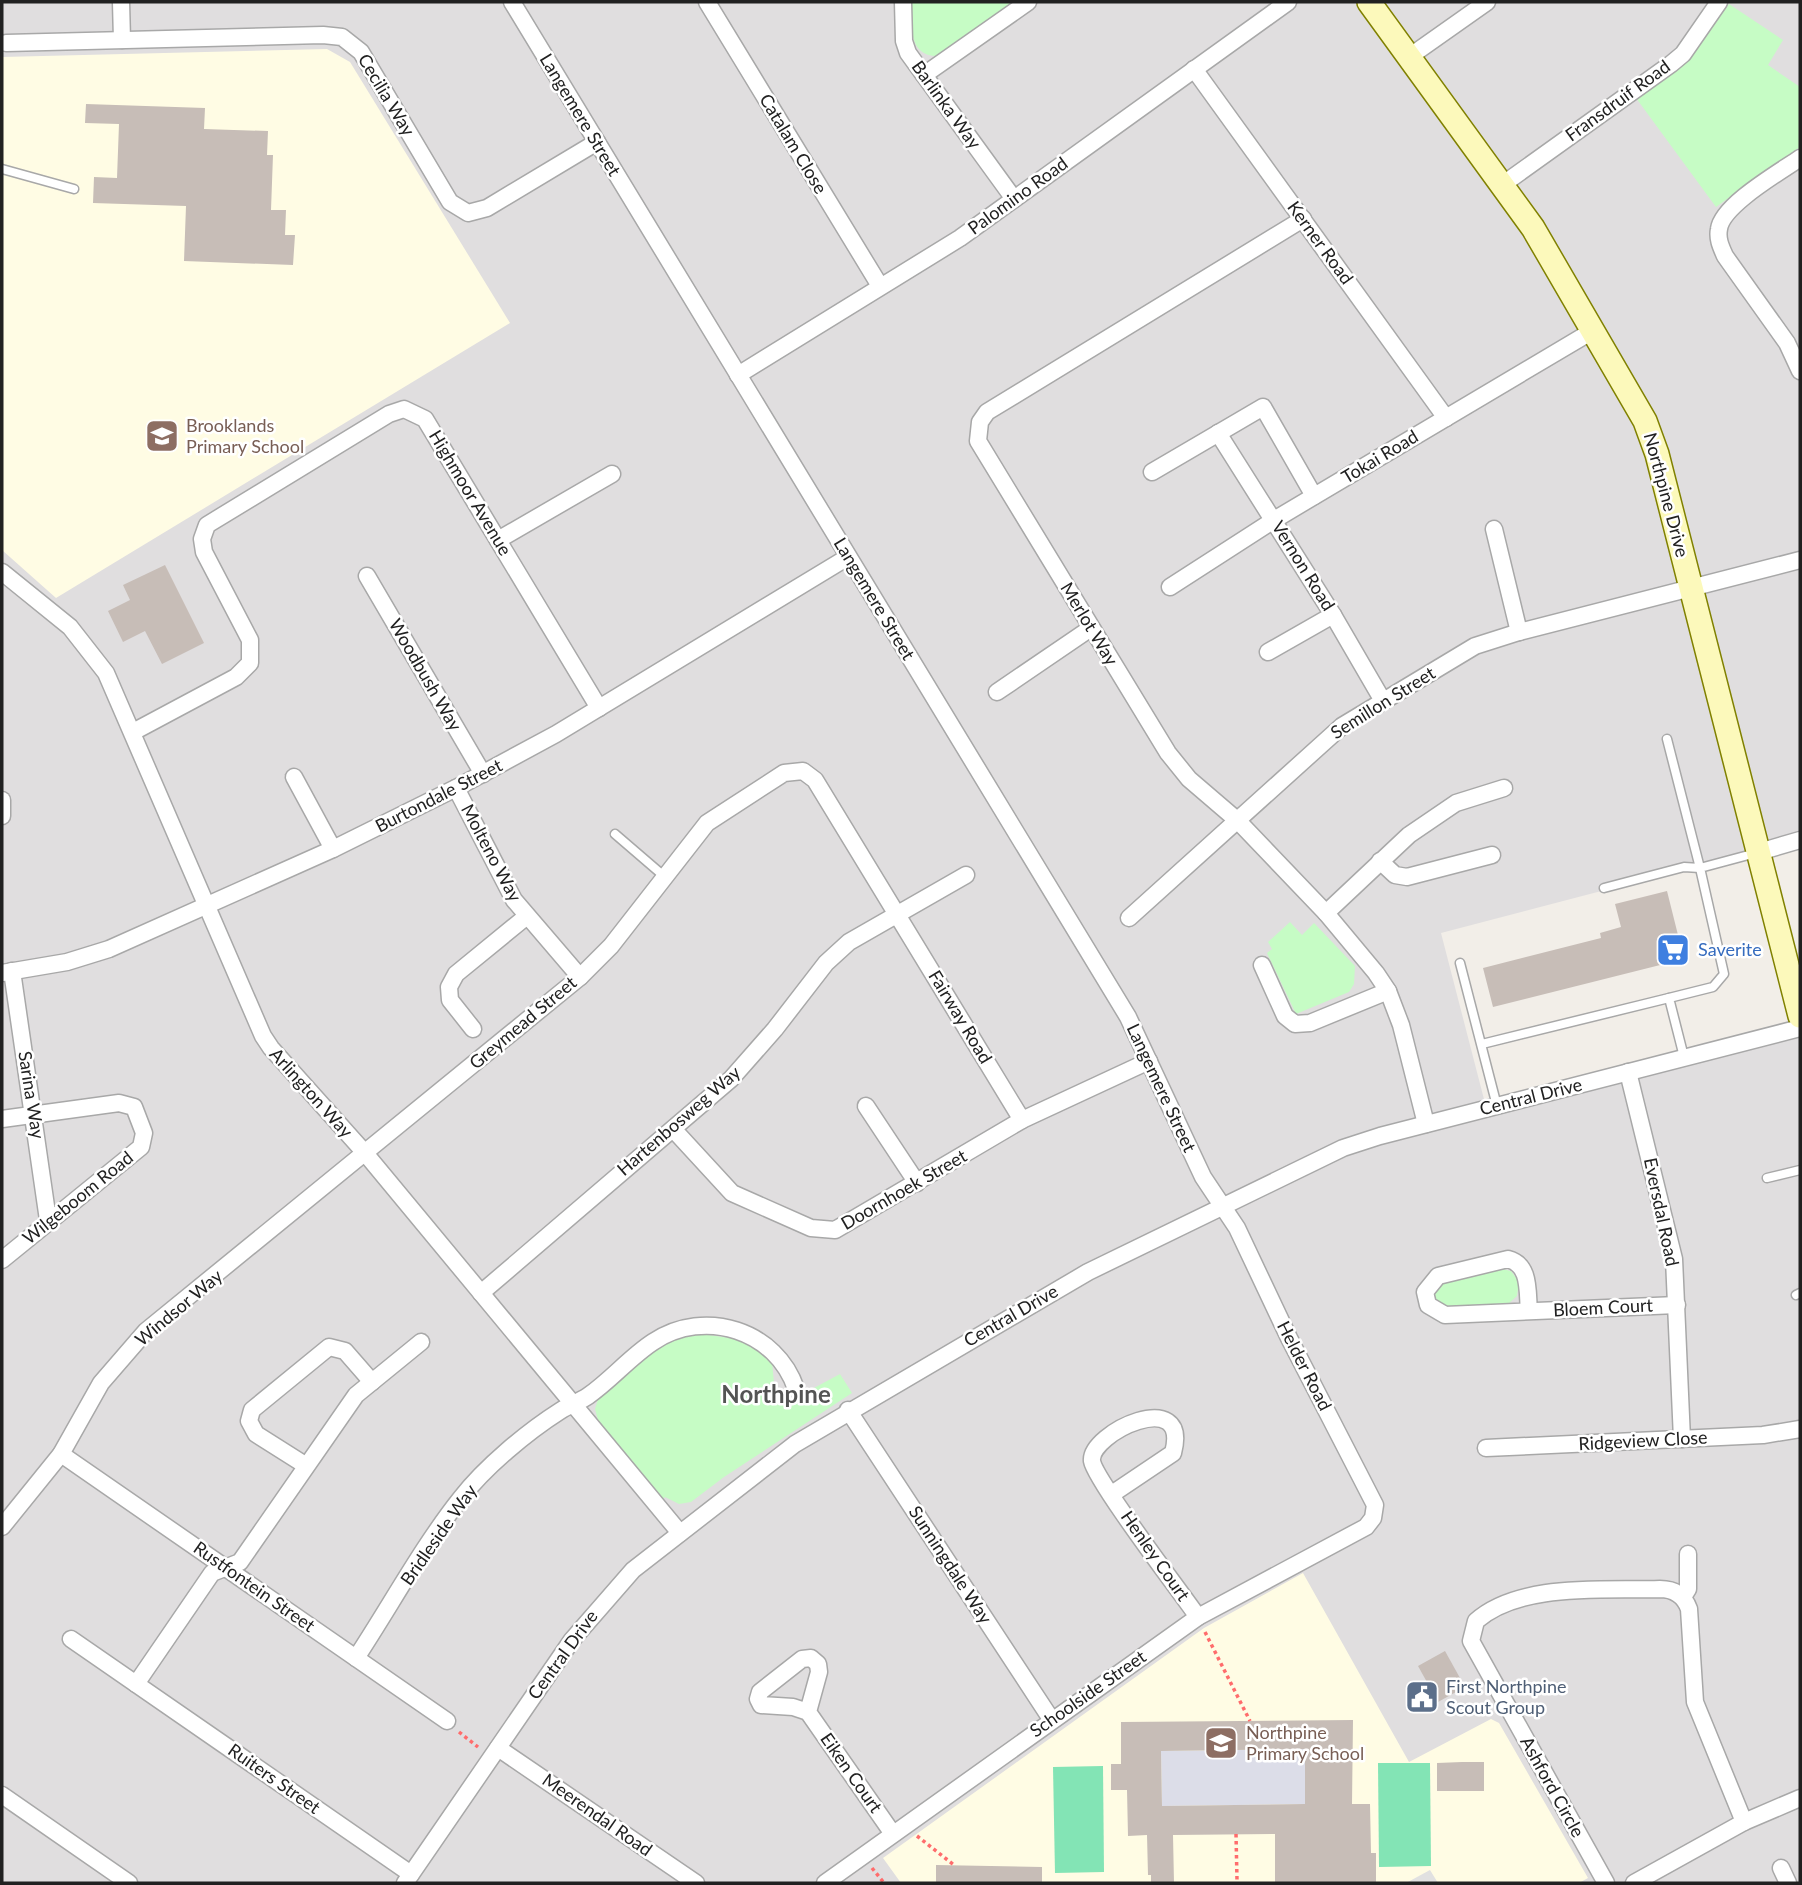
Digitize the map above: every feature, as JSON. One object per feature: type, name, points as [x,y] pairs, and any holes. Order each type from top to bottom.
[{"type":"street","points":[[121,2],[122,40]]},
{"type":"street","name":"Langemere Street","points":[[512,2],[1128,1017],[1203,1177],[1222,1205]]},
{"type":"street","name":"Catalam Close","points":[[707,2],[880,286]]},
{"type":"street","name":"Barlinka Way","points":[[903,2],[905,46],[1014,199]]},
{"type":"street","points":[[924,75],[1028,2]]},
{"type":"street","name":"Palomino Road","points":[[738,375],[960,238],[1288,2]]},
{"type":"street","name":"Northpine Drive","points":[[1369,2],[1533,228],[1638,406],[1652,438],[1800,1016]]},
{"type":"street","points":[[1409,57],[1487,2]]},
{"type":"street","name":"Fransdruif Road","points":[[1502,185],[1683,54],[1719,2]]},
{"type":"street","name":"Cecilia Way","points":[[6,43],[323,35],[342,37],[361,52],[450,202],[468,213],[487,208],[597,142]]},
{"type":"street","name":"Kerner Road","points":[[1194,69],[1446,418]]},
{"type":"street","points":[[1800,158],[1732,207],[1722,219],[1718,230],[1719,243],[1725,256],[1787,343],[1800,371]]},
{"type":"street","name":"Merlot Way","points":[[1303,219],[988,412],[979,422],[977,434],[981,447],[1178,766],[1200,790],[1238,821],[1326,913],[1388,991],[1401,1025],[1426,1124]]},
{"type":"street","name":"Tokai Road","points":[[1170,587],[1274,520],[1594,330]]},
{"type":"street","points":[[1152,472],[1263,407],[1314,496]]},
{"type":"street","name":"Highmoor Avenue","points":[[133,732],[236,677],[250,663],[250,640],[204,552],[202,539],[207,525],[389,414],[404,409],[425,419],[599,708]]},
{"type":"street","name":"Vernon Road","points":[[1218,433],[1384,701]]},
{"type":"street","points":[[498,540],[612,474]]},
{"type":"street","points":[[1494,529],[1519,632]]},
{"type":"street","name":"Burtondale Street","points":[[7,972],[94,954],[209,906],[333,849],[483,774],[599,708],[848,557]]},
{"type":"street","name":"Semillon Street","points":[[1129,918],[1327,738],[1475,646],[1519,632],[1800,560]]},
{"type":"street","name":"Arlington Way","points":[[2,572],[83,640],[106,673],[263,1036],[365,1153],[680,1533]]},
{"type":"street","name":"Woodbush Way","points":[[367,576],[483,774]]},
{"type":"street","points":[[1268,652],[1333,615]]},
{"type":"street","points":[[997,692],[1091,628]]},
{"type":"street","name":"Greymead Street","points":[[365,1153],[580,977],[611,946],[707,824],[722,811],[784,773],[803,771]]},
{"type":"street","name":"Fairway Road","points":[[803,771],[815,780],[1022,1121]]},
{"type":"street","points":[[294,777],[333,849]]},
{"type":"street","name":"Molteno Way","points":[[456,788],[503,883],[527,916],[580,977]]},
{"type":"street","points":[[1326,913],[1409,835],[1455,803],[1504,788]]},
{"type":"street","points":[[2,800],[2,816]]},
{"type":"street","points":[[1759,852],[1800,840]]},
{"type":"street","points":[[1380,861],[1395,874],[1413,877],[1492,855]]},
{"type":"street","points":[[897,914],[966,875]]},
{"type":"street","name":"Hartenbosweg Way","points":[[481,1293],[597,1191],[674,1130],[755,1054],[832,958],[849,942],[897,914]]},
{"type":"street","name":"Molteno Way","points":[[473,1029],[450,1000],[452,982],[456,974],[527,916]]},
{"type":"street","points":[[1262,965],[1285,1016],[1296,1024],[1310,1023],[1388,991]]},
{"type":"street","name":"Sarina Way","points":[[7,972],[34,1114],[48,1220]]},
{"type":"street","name":"Central Drive","points":[[408,1879],[490,1749],[600,1604],[633,1570],[680,1533],[795,1444],[848,1410],[1088,1272],[1343,1148],[1426,1124],[1800,1028]]},
{"type":"street","name":"Doornhoek Street","points":[[674,1130],[726,1189],[819,1230],[844,1228],[1022,1121],[1149,1061]]},
{"type":"street","name":"Eversdal Road","points":[[1628,1072],[1670,1237],[1682,1439]]},
{"type":"street","name":"Wilgeboom Road","points":[[2,1259],[141,1147],[144,1133],[134,1107],[119,1103],[34,1114]]},
{"type":"street","points":[[866,1106],[918,1184]]},
{"type":"street","points":[[2,1118],[34,1114]]},
{"type":"street","name":"Windsor Way","points":[[2,1527],[61,1454],[101,1383],[146,1331],[365,1153]]},
{"type":"street","name":"Helder Road","points":[[1222,1205],[1237,1228],[1289,1338],[1373,1496],[1375,1511],[1366,1527]]},
{"type":"street","name":"Bloem Court","points":[[1529,1311],[1524,1271],[1519,1263],[1508,1259],[1438,1276],[1425,1292],[1428,1305],[1438,1314],[1529,1311],[1676,1305]]},
{"type":"street","name":"Bridleside Way","points":[[356,1658],[460,1499],[484,1472],[559,1411],[588,1396],[654,1341],[681,1331],[710,1326],[736,1329],[759,1339],[786,1365],[796,1389]]},
{"type":"street","points":[[136,1684],[212,1573],[240,1562],[356,1395],[421,1342]]},
{"type":"street","points":[[305,1465],[256,1434],[249,1421],[252,1410],[329,1347],[345,1351],[372,1382]]},
{"type":"street","name":"Sunningdale Way","points":[[848,1410],[1051,1719]]},
{"type":"street","name":"Henley Court","points":[[1112,1494],[1173,1453],[1173,1434],[1162,1419],[1152,1416],[1141,1418],[1094,1449],[1092,1460],[1112,1494],[1198,1617]]},
{"type":"street","name":"Ridgeview Close","points":[[1486,1448],[1779,1434],[1800,1429]]},
{"type":"street","name":"Rustfontein Street","points":[[61,1454],[447,1721]]},
{"type":"street","name":"Schoolside Street","points":[[825,1883],[1051,1719],[1198,1617],[1366,1527]]},
{"type":"street","points":[[1688,1554],[1688,1589],[1683,1597],[1690,1616],[1695,1702],[1744,1822]]},
{"type":"street","name":"Ashford Circle","points":[[1606,1883],[1474,1647],[1472,1627],[1481,1616],[1532,1595],[1660,1589],[1683,1597]]},
{"type":"street","name":"Ruiters Street","points":[[71,1639],[408,1879]]},
{"type":"street","name":"Eiken Court","points":[[808,1712],[893,1834]]},
{"type":"street","name":"Meerendal Road","points":[[490,1749],[696,1883]]},
{"type":"street","points":[[2,1795],[129,1883]]},
{"type":"street","points":[[1634,1883],[1744,1822],[1800,1798]]},
{"type":"lane","points":[[2,169],[74,190]]},
{"type":"lane","points":[[1482,1044],[1713,987],[1724,974],[1667,739]]},
{"type":"lane","points":[[615,834],[666,877]]},
{"type":"lane","points":[[1604,888],[1684,867],[1700,868],[1759,852]]},
{"type":"lane","points":[[1460,963],[1497,1106]]},
{"type":"lane","points":[[1670,998],[1684,1058]]},
{"type":"lane","points":[[1767,1178],[1800,1170]]},
{"type":"path","points":[[1198,1617],[1250,1721]]},
{"type":"path","points":[[447,1721],[490,1749]]},
{"type":"path","points":[[907,1823],[916,1835],[954,1865]]},
{"type":"path","points":[[1236,1834],[1237,1880]]},
{"type":"shaded area","points":[[2,2],[1800,2],[1800,839],[1441,933],[1486,1107],[1800,1025],[1800,1883],[2,1883]]},
{"type":"shaded area","name":"Brooklands Primary School","points":[[327,49],[350,62],[510,323],[56,598],[2,550],[2,57]]},
{"type":"shaded area","name":"Northpine Primary School","points":[[1303,1573],[1409,1762],[1491,1719],[1499,1723],[1588,1878],[1579,1883],[901,1883],[883,1858],[1204,1628]]},
{"type":"shaded area","points":[[1305,1749],[1305,1804],[1162,1806],[1161,1751]]},
{"type":"shaded area","points":[[1430,1870],[1438,1883],[1406,1883]]},
{"type":"green space","points":[[911,2],[1015,2],[939,56],[929,55],[916,45],[913,38]]},
{"type":"green space","points":[[1729,4],[1783,40],[1768,65],[1800,87],[1800,147],[1716,207],[1636,98],[1693,55]]},
{"type":"green space","points":[[1290,922],[1302,935],[1314,923],[1355,966],[1354,984],[1349,992],[1296,1014],[1267,953],[1272,949],[1268,942]]},
{"type":"green space","points":[[1497,1268],[1511,1271],[1519,1282],[1517,1296],[1507,1305],[1446,1308],[1434,1300],[1433,1291],[1438,1284]]},
{"type":"green space","points":[[702,1334],[744,1340],[772,1362],[774,1383],[786,1403],[840,1374],[852,1393],[724,1477],[691,1502],[679,1504],[665,1497],[663,1499],[599,1424],[595,1409],[599,1396],[657,1347],[671,1340]]},
{"type":"green space","points":[[1378,1763],[1430,1763],[1431,1866],[1379,1867]]},
{"type":"green space","points":[[1103,1766],[1104,1872],[1055,1873],[1053,1767]]},
{"type":"building","points":[[86,104],[205,108],[204,129],[268,131],[267,155],[273,155],[271,210],[286,210],[285,235],[295,235],[293,265],[184,261],[186,206],[93,203],[94,177],[117,178],[119,124],[85,123]]},
{"type":"building","points":[[165,565],[204,643],[162,664],[145,631],[123,642],[108,611],[130,600],[123,585]]},
{"type":"building","points":[[1667,891],[1684,959],[1493,1007],[1483,968],[1601,938],[1600,933],[1621,927],[1615,904]]},
{"type":"building","points":[[1445,1651],[1465,1687],[1438,1702],[1418,1666]]},
{"type":"building","points":[[1353,1720],[1352,1804],[1370,1804],[1371,1853],[1376,1853],[1376,1883],[1275,1883],[1275,1834],[1173,1835],[1174,1883],[1151,1883],[1151,1875],[1148,1875],[1147,1835],[1128,1836],[1127,1790],[1111,1790],[1111,1764],[1121,1764],[1121,1722]],"holes":[[[1305,1749],[1305,1804],[1162,1806],[1161,1751]]]},
{"type":"building","points":[[1484,1762],[1484,1791],[1437,1791],[1437,1763]]},
{"type":"building","points":[[936,1865],[1042,1867],[1042,1883],[936,1883]]},
{"type":"place","name":"Brooklands Primary School","points":[[162,436]]},
{"type":"place","name":"Saverite","points":[[1673,950]]},
{"type":"place","name":"First Northpine Scout Group","points":[[1422,1697]]},
{"type":"place","name":"Northpine Primary School","points":[[1221,1743]]},
{"type":"district","name":"Northpine","points":[[776,1395]]}]
